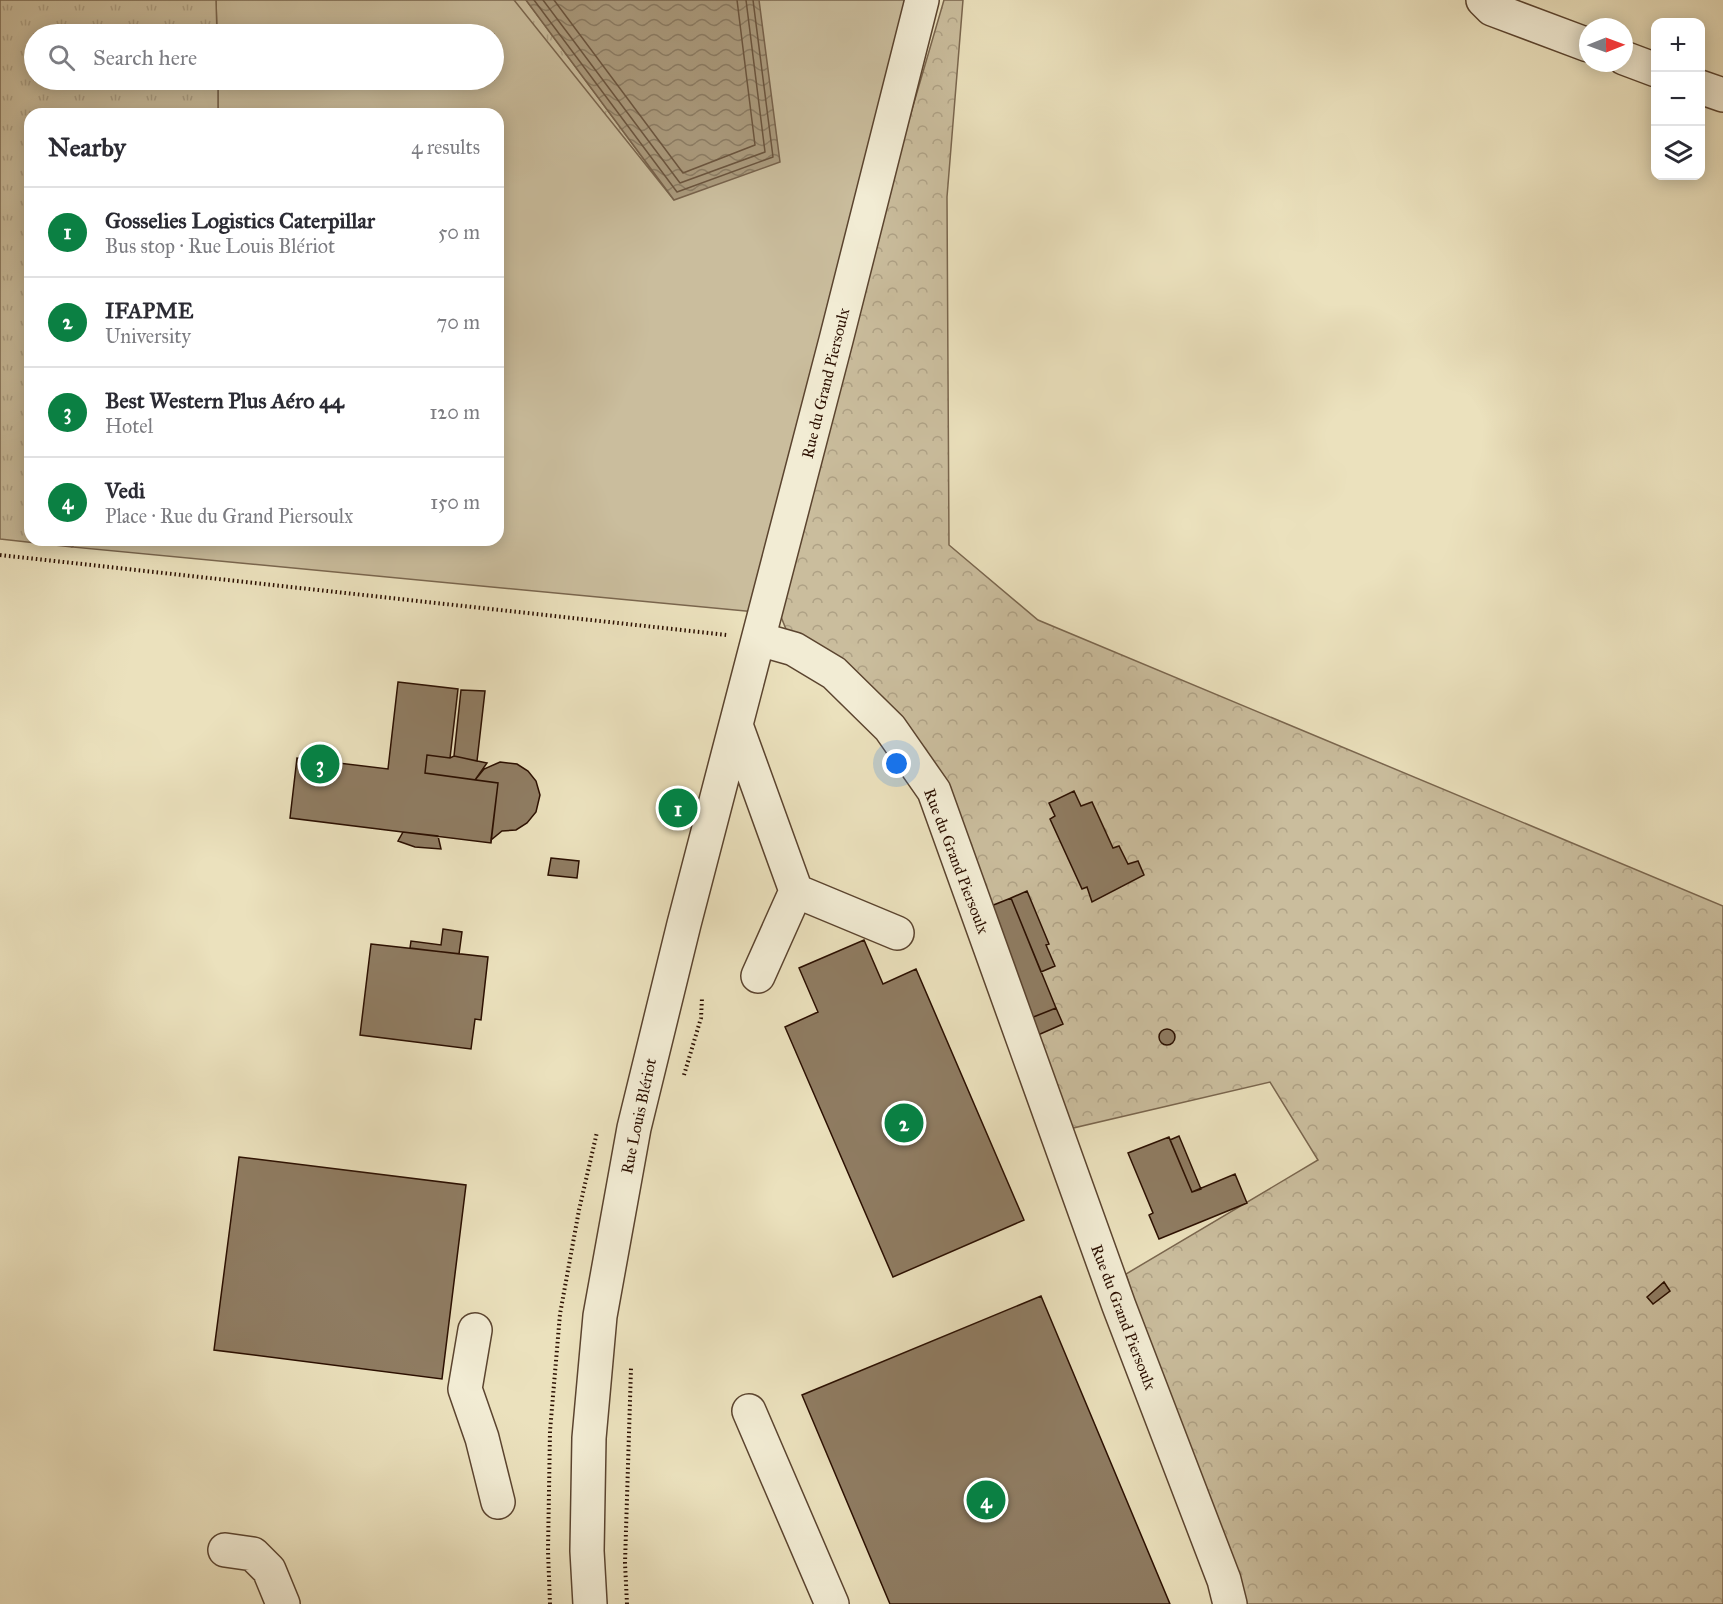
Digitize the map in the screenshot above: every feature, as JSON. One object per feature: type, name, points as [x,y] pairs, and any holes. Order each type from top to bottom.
[{"type":"street","name":"Rue du Grand Piersoulx","points":[[922,0],[759,639],[794,649],[834,673],[890,728],[934,791],[1119,1306],[1224,1580],[1230,1604]]},
{"type":"street","points":[[1483,0],[1492,9],[1579,42]]},
{"type":"street","points":[[1633,61],[1651,68]]},
{"type":"street","points":[[1705,88],[1723,95]]},
{"type":"street","name":"Rue Louis Blériot","points":[[590,1604],[589,1438],[600,1316],[634,1128],[759,639]]},
{"type":"street","points":[[736,725],[796,891],[758,976]]},
{"type":"street","points":[[796,891],[897,933]]},
{"type":"street","points":[[475,1330],[465,1389],[482,1437],[498,1502]]},
{"type":"street","points":[[749,1411],[832,1604]]},
{"type":"street","points":[[225,1550],[254,1554],[269,1570],[283,1604]]},
{"type":"path","points":[[0,555],[759,639]]},
{"type":"path","points":[[627,1604],[625,1563],[631,1361]]},
{"type":"path","points":[[549,1509],[550,1604]]},
{"type":"green space","points":[[0,0],[216,0],[217,24],[24,24],[24,90],[218,90],[218,108],[24,108],[24,542],[0,539]]},
{"type":"green space","points":[[216,0],[922,0],[766,613],[72,547],[504,546],[504,108],[218,108],[218,90],[504,90],[504,24],[217,24]]},
{"type":"green space","points":[[514,0],[526,0],[674,200]]},
{"type":"green space","points":[[944,0],[963,0],[947,197],[949,545],[1038,620],[1723,906],[1723,1604],[1230,1604],[1126,1274],[1318,1160],[1270,1082],[1056,1132],[934,791],[794,649],[771,592]]},
{"type":"water","points":[[526,0],[759,0],[780,162],[674,200]]},
{"type":"building","points":[[398,682],[458,689],[450,758],[427,755],[425,773],[498,783],[491,843],[290,818],[297,758],[388,769]]},
{"type":"building","points":[[461,690],[485,691],[477,761],[454,756]]},
{"type":"building","points":[[427,755],[450,758],[454,756],[487,763],[475,780],[425,773]]},
{"type":"building","points":[[500,762],[517,764],[528,771],[536,781],[540,795],[536,812],[527,823],[516,830],[502,831],[491,840],[498,783],[475,780],[484,769]]},
{"type":"building","points":[[1074,791],[1081,806],[1092,802],[1113,848],[1119,846],[1128,864],[1138,861],[1144,875],[1092,902],[1087,887],[1082,889],[1050,819],[1055,816],[1049,803]]},
{"type":"building","points":[[403,832],[438,836],[441,849],[415,847],[398,841]]},
{"type":"building","points":[[551,858],[579,861],[577,878],[548,875]]},
{"type":"building","points":[[1027,891],[1049,944],[1046,945],[1055,966],[1041,972],[1011,898]]},
{"type":"building","points":[[1011,898],[1056,1008],[1031,1018],[986,908]]},
{"type":"building","points":[[443,929],[462,932],[459,954],[410,948],[411,941],[441,945]]},
{"type":"building","points":[[864,940],[883,984],[916,969],[1024,1220],[893,1277],[785,1027],[818,1012],[799,968]]},
{"type":"building","points":[[371,944],[488,957],[481,1020],[475,1019],[471,1049],[360,1035]]},
{"type":"building","points":[[1056,1008],[1063,1024],[1038,1035],[1031,1018]]},
{"type":"building","points":[[1164,1029],[1170,1029],[1175,1037],[1173,1043],[1164,1045],[1159,1040],[1159,1034]]},
{"type":"building","points":[[1179,1136],[1201,1189],[1192,1192],[1170,1140]]},
{"type":"building","points":[[1169,1137],[1192,1192],[1235,1174],[1247,1203],[1159,1239],[1149,1215],[1153,1213],[1128,1153]]},
{"type":"building","points":[[239,1157],[466,1185],[442,1379],[214,1350]]},
{"type":"building","points":[[1664,1282],[1670,1291],[1653,1304],[1647,1297]]},
{"type":"building","points":[[1041,1296],[1170,1604],[890,1604],[802,1395]]},
{"type":"place","name":"Best Western Plus Aéro 44","points":[[320,764]]},
{"type":"place","name":"Gosselies Logistics Caterpillar","points":[[678,808]]},
{"type":"place","name":"IFAPME","points":[[904,1123]]},
{"type":"place","name":"Vedi","points":[[986,1500]]}]
